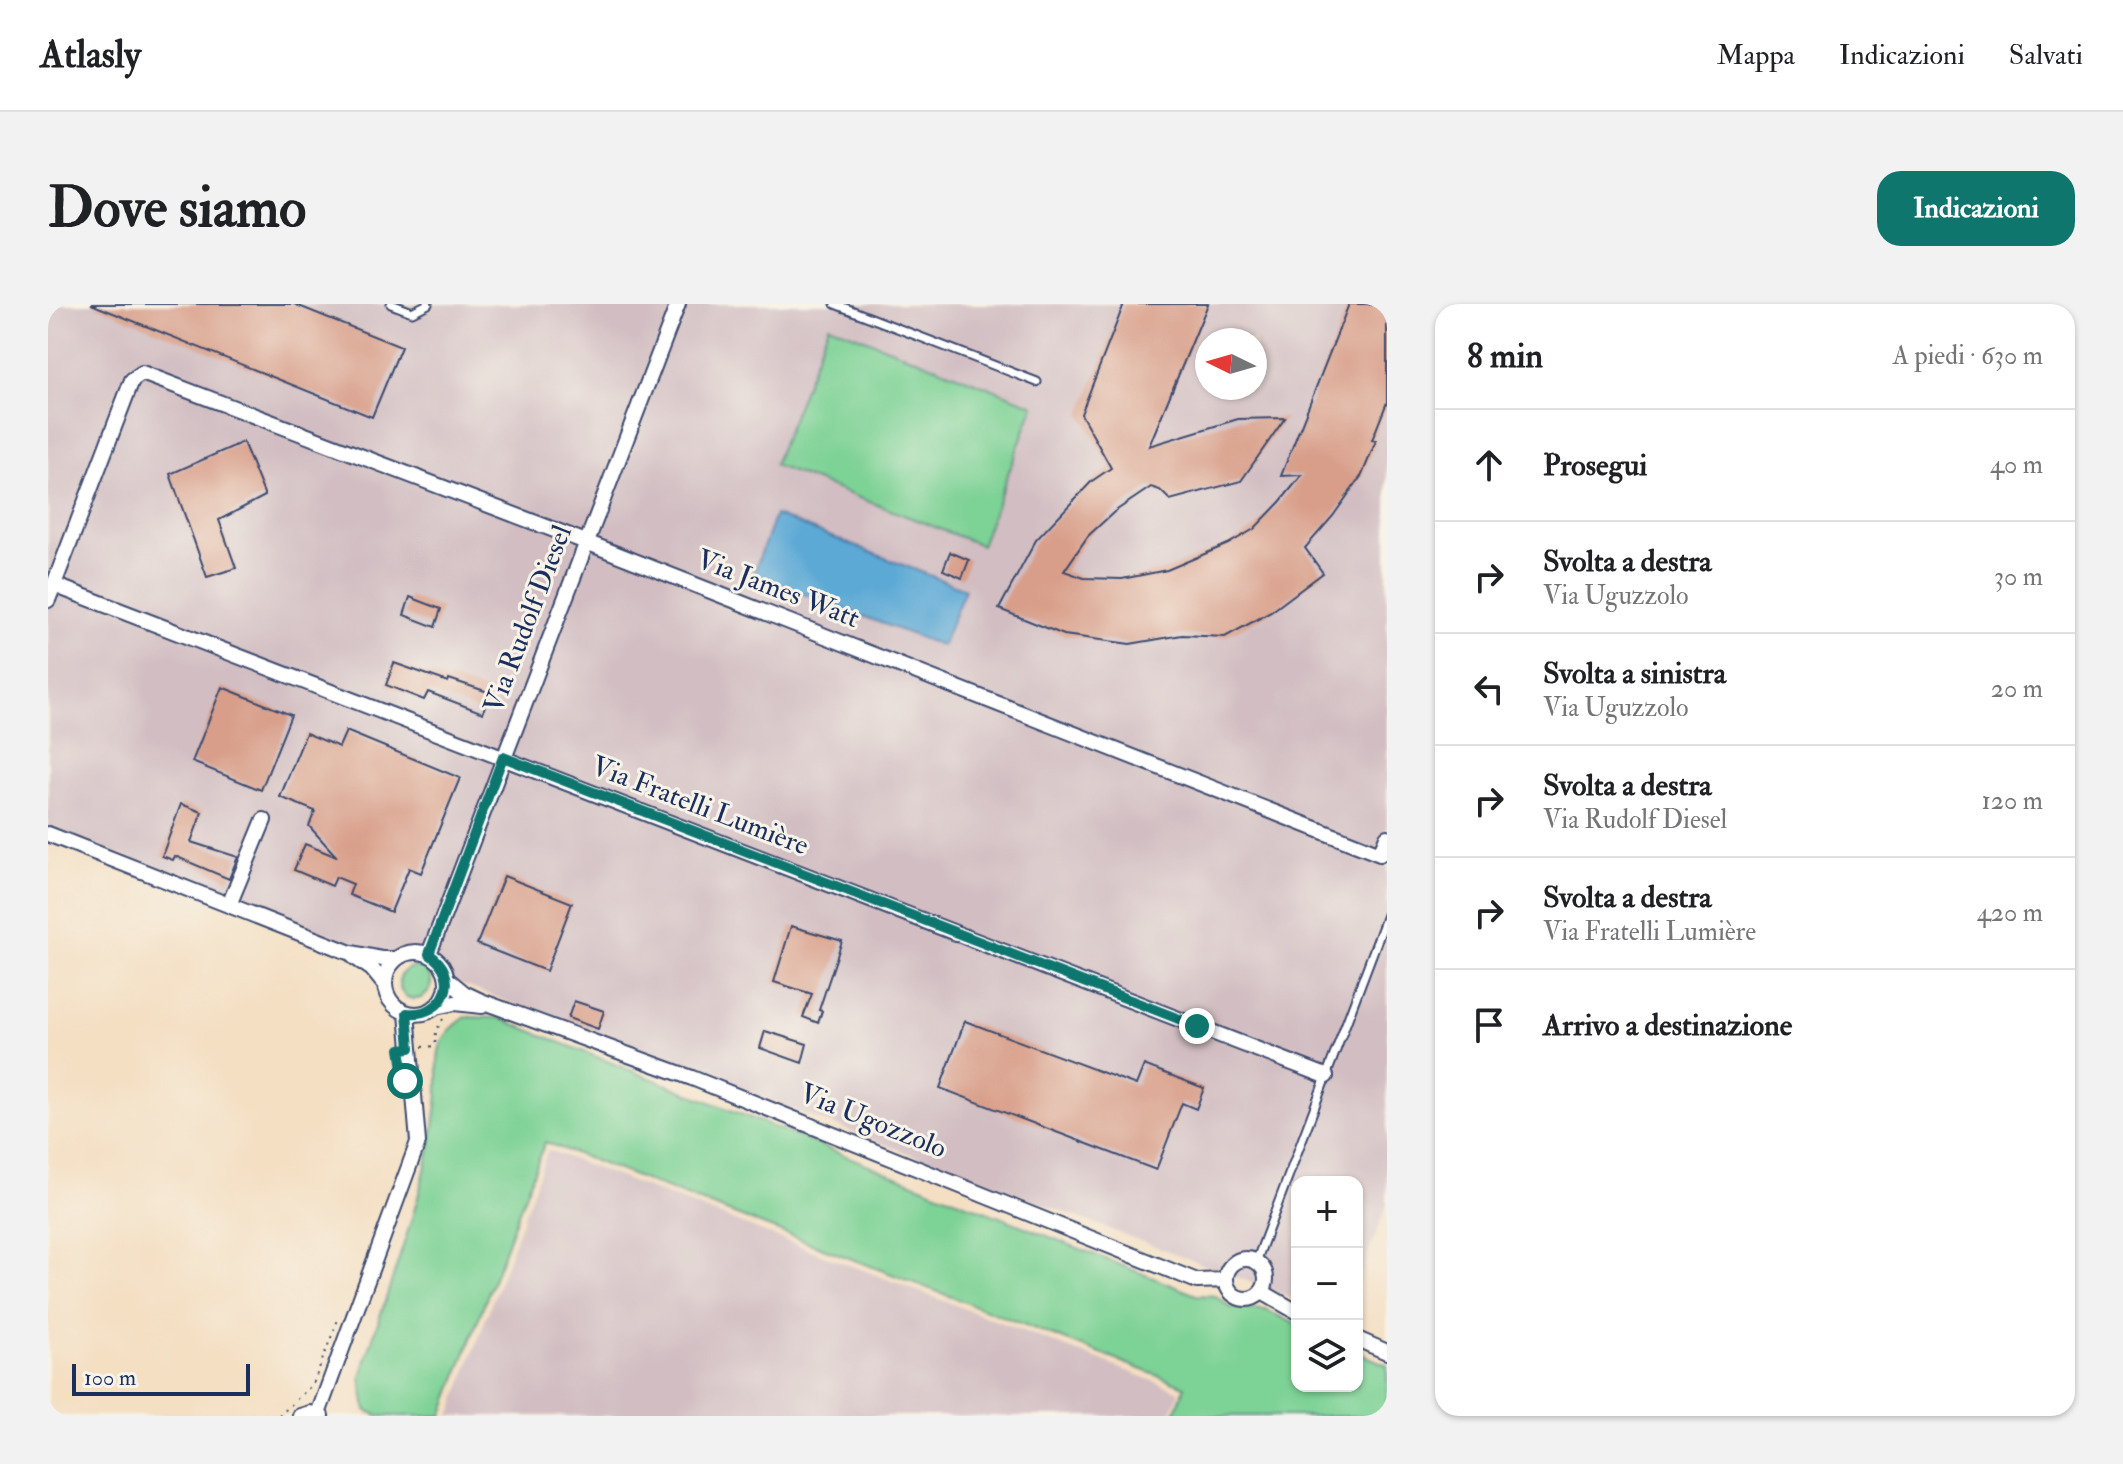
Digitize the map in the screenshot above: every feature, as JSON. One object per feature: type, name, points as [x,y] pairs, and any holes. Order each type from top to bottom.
[{"type":"street","name":"Via Rudolf Diesel","points":[[429,954],[678,304]]},
{"type":"street","name":"Via James Watt","points":[[54,585],[132,380],[138,374],[162,380],[586,542],[1380,854],[1387,837]]},
{"type":"street","points":[[48,600],[54,585]]},
{"type":"street","name":"Via Fratelli Lumière","points":[[54,585],[1326,1076]]},
{"type":"street","points":[[229,905],[264,820]]},
{"type":"street","points":[[48,834],[348,952],[396,959]]},
{"type":"street","points":[[348,952],[372,969],[385,985],[392,1002],[407,1013],[435,1008],[442,1000],[447,979],[441,964],[429,954],[412,952],[389,966],[385,985]]},
{"type":"street","name":"Via Ugozzolo","points":[[447,979],[464,993],[499,1008],[706,1083],[1197,1281],[1226,1280],[1230,1292],[1240,1299],[1252,1299],[1262,1292],[1291,1309]]},
{"type":"street","name":"Via Ugozzolo","points":[[435,1008],[455,1003],[499,1008]]},
{"type":"street","points":[[300,1416],[319,1415],[418,1142],[407,1013]]},
{"type":"street","points":[[1226,1280],[1229,1269],[1238,1261],[1256,1262],[1266,1278],[1262,1292]]},
{"type":"street","points":[[1363,1342],[1387,1352]]},
{"type":"lane","points":[[391,304],[412,312],[428,304]]},
{"type":"lane","points":[[835,304],[1037,382]]},
{"type":"lane","points":[[1256,1262],[1387,915]]},
{"type":"path","points":[[410,1048],[435,1046],[436,1031],[442,1020],[453,1015]]},
{"type":"path","points":[[279,1416],[313,1384],[341,1311]]},
{"type":"shaded area","points":[[48,304],[1387,304],[1387,1205],[1363,1267],[1363,1176],[1291,1176],[1291,1298],[48,828]]},
{"type":"shaded area","points":[[548,1150],[1180,1391],[1170,1416],[450,1416]]},
{"type":"green space","points":[[829,325],[1034,405],[981,545],[774,465]]},
{"type":"green space","points":[[415,967],[426,972],[431,983],[426,994],[415,999],[404,994],[399,983],[404,972]]},
{"type":"green space","points":[[466,1017],[499,1018],[1196,1295],[1216,1296],[1231,1308],[1266,1310],[1291,1322],[1291,1392],[1363,1392],[1363,1355],[1387,1365],[1387,1416],[1174,1416],[1185,1386],[545,1142],[442,1416],[379,1416],[366,1410],[361,1377],[424,1174],[437,1104],[438,1055],[445,1036]]},
{"type":"water","points":[[775,515],[965,589],[942,646],[753,575]]},
{"type":"building","points":[[91,304],[294,304],[401,347],[372,417]]},
{"type":"building","points":[[1124,304],[1208,304],[1198,328],[1195,328],[1195,335],[1149,446],[1238,419],[1285,418],[1241,481],[1170,500],[1160,490],[1151,487],[1114,512],[1088,536],[1064,571],[1084,578],[1122,579],[1167,570],[1228,544],[1254,529],[1280,502],[1302,475],[1281,476],[1349,304],[1387,304],[1387,402],[1372,440],[1376,441],[1362,475],[1305,548],[1323,573],[1271,612],[1225,637],[1182,635],[1130,644],[1064,635],[999,609],[1036,540],[1092,481],[1111,468],[1081,414]]},
{"type":"building","points":[[243,442],[265,496],[219,520],[236,568],[207,577],[170,474]]},
{"type":"building","points":[[950,552],[969,560],[962,578],[943,570]]},
{"type":"building","points":[[410,597],[441,609],[435,627],[404,615]]},
{"type":"building","points":[[394,663],[488,692],[483,713],[428,692],[424,700],[386,685]]},
{"type":"building","points":[[222,687],[291,715],[261,790],[192,762]]},
{"type":"building","points":[[346,731],[460,778],[421,873],[409,868],[391,912],[349,895],[353,884],[336,877],[332,886],[294,870],[305,844],[337,857],[309,826],[315,811],[280,797],[306,733],[339,747]]},
{"type":"building","points":[[181,804],[202,812],[191,842],[238,857],[229,879],[175,856],[173,860],[162,856]]},
{"type":"building","points":[[504,876],[572,903],[546,971],[477,944]]},
{"type":"building","points":[[791,926],[842,941],[819,1010],[822,1011],[818,1023],[803,1017],[812,994],[774,982]]},
{"type":"building","points":[[574,1001],[604,1011],[598,1029],[568,1018]]},
{"type":"building","points":[[965,1021],[1136,1085],[1144,1065],[1204,1088],[1196,1109],[1182,1103],[1156,1170],[940,1088]]},
{"type":"building","points":[[765,1031],[807,1044],[802,1063],[760,1048]]},
{"type":"route","points":[[405,1081],[400,1049],[410,1048],[407,1013],[417,1014],[435,1008],[446,990],[445,971],[429,954],[503,757],[1197,1026]]}]
